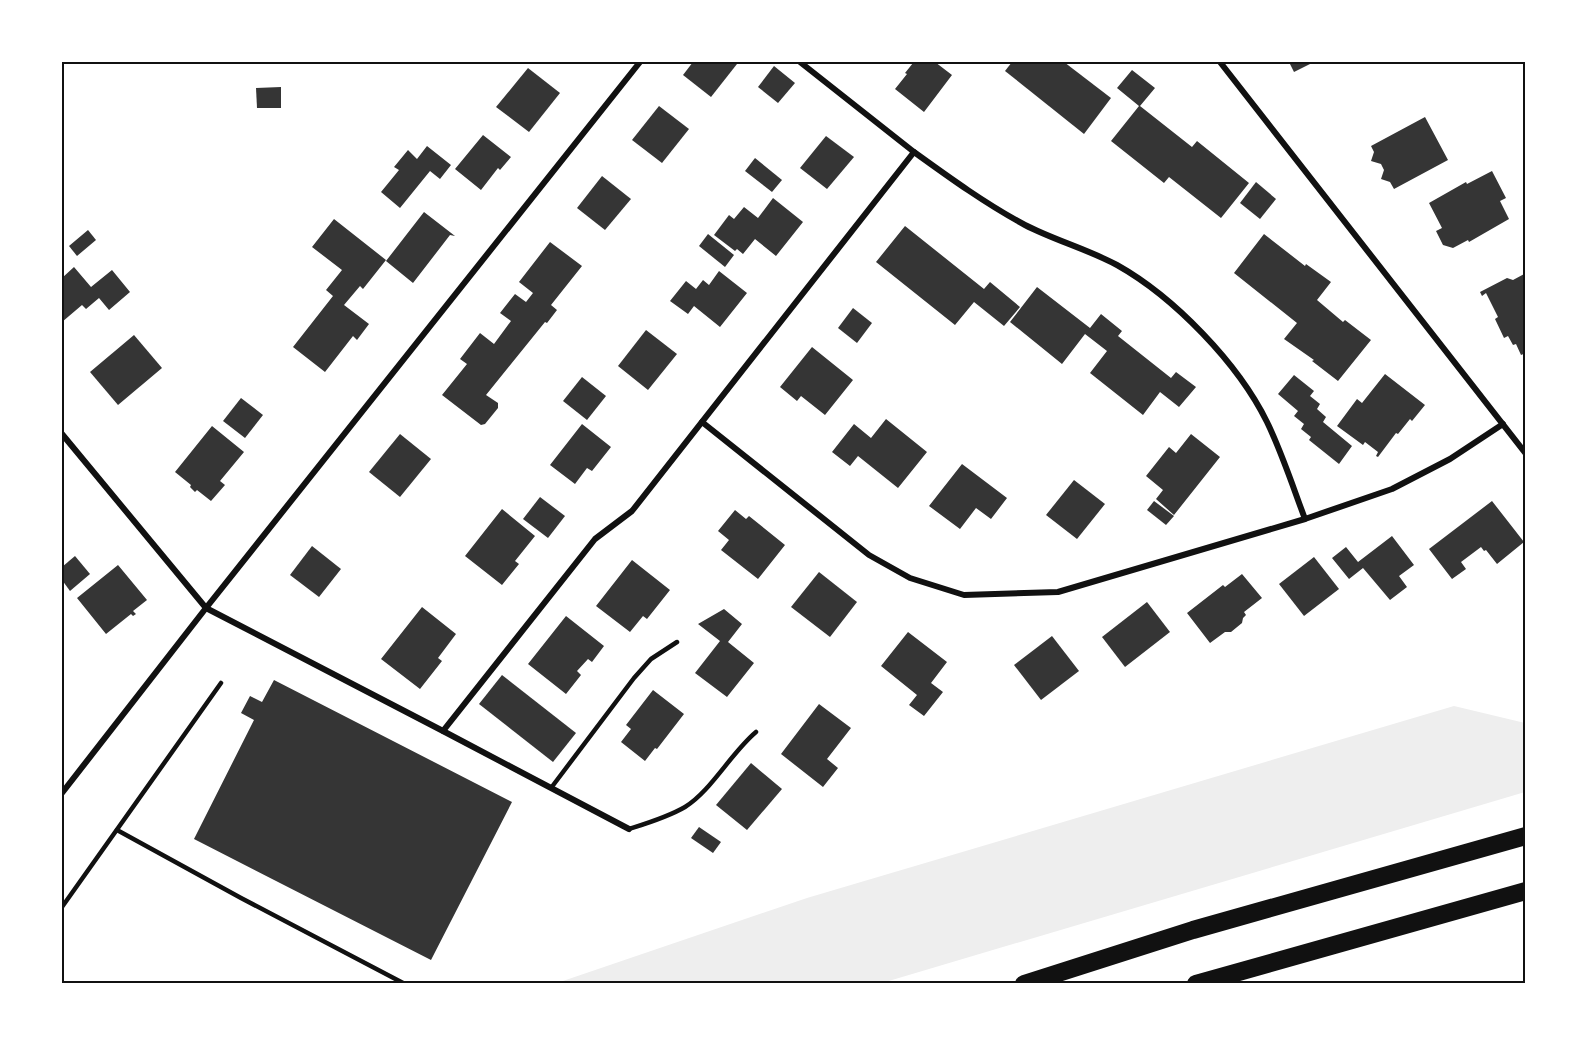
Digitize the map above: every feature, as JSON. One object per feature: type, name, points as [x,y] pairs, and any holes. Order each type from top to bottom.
[{"type":"highway","points":[[1023,984],[1193,930],[1526,836]]},
{"type":"highway","points":[[1196,984],[1526,891]]},
{"type":"street","points":[[62,793],[640,62]]},
{"type":"street","points":[[800,62],[965,189],[1026,225],[1078,246],[1118,266],[1170,303],[1205,336],[1239,376],[1266,421],[1305,519]]},
{"type":"street","points":[[1220,62],[1526,454]]},
{"type":"street","points":[[443,731],[595,538],[632,511],[914,152]]},
{"type":"street","points":[[702,422],[869,555],[910,578],[964,595],[1058,592],[1305,519],[1392,489],[1450,459],[1503,424]]},
{"type":"street","points":[[62,434],[206,608],[629,830]]},
{"type":"lane","points":[[551,788],[634,678],[651,659],[677,642]]},
{"type":"lane","points":[[62,907],[221,683]]},
{"type":"lane","points":[[629,830],[687,806],[741,745],[756,732]]},
{"type":"lane","points":[[117,830],[405,984]]},
{"type":"shaded area","points":[[1454,706],[1525,723],[1525,792],[882,983],[557,983],[807,898]]},
{"type":"building","points":[[693,62],[734,62],[737,64],[711,97],[683,75]]},
{"type":"building","points":[[935,62],[952,75],[924,112],[895,89],[913,63]]},
{"type":"building","points":[[1012,62],[1064,62],[1111,98],[1084,134],[1005,71]]},
{"type":"building","points":[[1289,62],[1314,62],[1294,72]]},
{"type":"building","points":[[774,66],[795,83],[778,103],[758,87]]},
{"type":"building","points":[[528,68],[560,93],[529,132],[496,107]]},
{"type":"building","points":[[1132,70],[1155,88],[1140,106],[1192,147],[1197,141],[1249,183],[1221,218],[1169,177],[1164,183],[1111,141],[1139,106],[1117,88]]},
{"type":"building","points":[[281,87],[281,108],[257,108],[256,88]]},
{"type":"building","points":[[659,106],[689,129],[662,163],[632,140]]},
{"type":"building","points":[[1425,117],[1448,160],[1394,189],[1390,182],[1381,179],[1384,170],[1381,164],[1371,161],[1374,152],[1371,146]]},
{"type":"building","points":[[483,135],[511,157],[500,170],[498,168],[481,190],[455,169]]},
{"type":"building","points":[[826,136],[854,157],[827,189],[800,168]]},
{"type":"building","points":[[427,146],[451,165],[440,179],[430,171],[400,208],[381,192],[399,170],[394,167],[408,150],[417,159]]},
{"type":"building","points":[[755,158],[782,180],[772,192],[745,171]]},
{"type":"building","points":[[1492,171],[1506,198],[1500,201],[1509,219],[1469,242],[1468,240],[1453,248],[1443,245],[1436,231],[1442,228],[1429,203],[1466,182],[1467,184]]},
{"type":"building","points":[[602,176],[631,199],[605,230],[577,208]]},
{"type":"building","points":[[1256,182],[1276,199],[1260,219],[1240,203]]},
{"type":"building","points":[[773,198],[803,222],[776,256],[755,239],[743,254],[737,249],[735,251],[714,235],[729,215],[734,219],[744,207],[758,218]]},
{"type":"building","points":[[424,212],[455,236],[450,235],[413,283],[386,261]]},
{"type":"building","points":[[334,219],[386,260],[363,289],[360,286],[344,305],[369,324],[357,340],[353,336],[325,372],[293,347],[333,296],[326,290],[342,270],[312,247]]},
{"type":"building","points":[[905,226],[984,289],[990,282],[1020,307],[1004,326],[974,302],[955,325],[876,262]]},
{"type":"building","points":[[88,230],[96,240],[77,256],[69,246]]},
{"type":"building","points":[[708,234],[734,255],[725,267],[699,246]]},
{"type":"building","points":[[1264,234],[1305,266],[1306,264],[1331,282],[1317,300],[1343,322],[1345,320],[1371,340],[1338,381],[1312,361],[1314,360],[1284,339],[1297,323],[1234,273]]},
{"type":"building","points":[[550,242],[582,266],[551,305],[557,310],[486,395],[498,403],[498,408],[485,424],[481,425],[442,395],[467,364],[460,359],[480,333],[494,344],[511,321],[500,313],[515,294],[526,302],[533,293],[519,282]]},
{"type":"building","points":[[74,267],[91,287],[112,270],[130,292],[109,310],[99,298],[86,309],[82,305],[62,322],[62,278]]},
{"type":"building","points":[[719,271],[747,293],[720,327],[694,306],[688,314],[670,301],[686,281],[696,289],[703,280],[709,285]]},
{"type":"building","points":[[1526,273],[1526,353],[1521,355],[1516,344],[1513,345],[1508,336],[1504,338],[1495,319],[1498,317],[1486,293],[1482,296],[1480,292],[1507,278],[1513,280]]},
{"type":"building","points":[[1037,287],[1090,328],[1101,314],[1122,331],[1118,336],[1171,378],[1176,372],[1196,387],[1179,407],[1160,392],[1143,415],[1090,373],[1107,351],[1085,334],[1062,364],[1010,322]]},
{"type":"building","points":[[853,308],[872,323],[857,343],[838,328]]},
{"type":"building","points":[[646,330],[677,354],[648,390],[618,366]]},
{"type":"building","points":[[134,335],[162,368],[118,405],[90,372]]},
{"type":"building","points":[[812,347],[853,380],[825,415],[801,396],[797,401],[780,387]]},
{"type":"building","points":[[1385,374],[1425,405],[1412,421],[1410,419],[1398,434],[1396,433],[1378,457],[1376,456],[1378,452],[1365,442],[1363,445],[1337,426],[1357,399],[1362,403]]},
{"type":"building","points":[[1294,375],[1314,391],[1310,396],[1320,404],[1317,409],[1326,417],[1323,422],[1352,446],[1339,464],[1309,440],[1311,437],[1301,429],[1304,424],[1294,416],[1298,411],[1278,394]]},
{"type":"building","points":[[582,377],[606,396],[587,420],[563,401]]},
{"type":"building","points":[[241,398],[263,415],[245,438],[223,421]]},
{"type":"building","points":[[886,419],[927,452],[898,488],[858,456],[850,466],[832,452],[854,424],[871,438]]},
{"type":"building","points":[[582,424],[611,447],[592,471],[587,468],[575,484],[550,465]]},
{"type":"building","points":[[212,426],[244,452],[220,481],[225,485],[211,501],[197,490],[195,492],[190,487],[191,485],[175,472]]},
{"type":"building","points":[[400,434],[431,459],[400,497],[369,472]]},
{"type":"building","points":[[1191,434],[1220,457],[1174,515],[1156,499],[1163,490],[1146,476],[1169,447],[1176,453]]},
{"type":"building","points":[[962,464],[1007,498],[991,519],[976,508],[960,529],[929,506]]},
{"type":"building","points":[[1074,480],[1105,504],[1077,539],[1046,515]]},
{"type":"building","points":[[540,497],[565,516],[548,538],[523,519]]},
{"type":"building","points":[[1154,501],[1174,516],[1166,525],[1147,510]]},
{"type":"building","points":[[1492,501],[1524,542],[1497,564],[1481,547],[1461,562],[1466,569],[1452,579],[1429,549]]},
{"type":"building","points":[[502,509],[535,536],[515,561],[519,564],[502,585],[465,556]]},
{"type":"building","points":[[735,510],[746,519],[749,516],[785,545],[758,579],[721,550],[729,540],[718,531]]},
{"type":"building","points":[[1392,536],[1414,565],[1399,576],[1407,587],[1390,600],[1363,568],[1349,579],[1332,558],[1346,547],[1358,562]]},
{"type":"building","points":[[312,546],[341,569],[319,597],[290,575]]},
{"type":"building","points":[[75,556],[90,574],[70,591],[62,580],[62,567]]},
{"type":"building","points":[[1314,557],[1339,589],[1304,616],[1279,584]]},
{"type":"building","points":[[632,560],[670,590],[647,619],[643,616],[630,632],[596,606]]},
{"type":"building","points":[[118,565],[147,600],[133,611],[136,614],[133,616],[131,614],[106,634],[77,598]]},
{"type":"building","points":[[819,572],[857,602],[830,637],[791,607]]},
{"type":"building","points":[[1242,574],[1262,598],[1244,612],[1246,615],[1242,623],[1231,632],[1225,632],[1210,643],[1187,613],[1223,585],[1225,587]]},
{"type":"building","points":[[1147,602],[1170,632],[1125,667],[1102,637]]},
{"type":"building","points":[[422,607],[456,634],[438,658],[442,661],[420,689],[381,659]]},
{"type":"building","points":[[724,609],[742,624],[728,642],[754,663],[727,697],[695,673],[720,641],[698,624]]},
{"type":"building","points":[[566,616],[604,646],[592,662],[588,659],[577,671],[581,675],[566,694],[528,664]]},
{"type":"building","points":[[908,632],[947,662],[931,683],[943,692],[924,716],[909,705],[917,695],[881,666]]},
{"type":"building","points":[[1052,636],[1079,671],[1041,700],[1014,665]]},
{"type":"building","points":[[502,675],[576,733],[553,762],[479,704]]},
{"type":"building","points":[[274,680],[512,802],[431,960],[194,839],[254,720],[241,713],[250,696],[262,702]]},
{"type":"building","points":[[653,690],[684,714],[645,761],[621,742],[631,729],[626,725]]},
{"type":"building","points":[[819,704],[851,728],[827,759],[838,768],[823,787],[781,754]]},
{"type":"building","points":[[751,763],[782,789],[747,830],[716,805]]},
{"type":"building","points":[[699,827],[721,842],[713,853],[691,838]]}]
